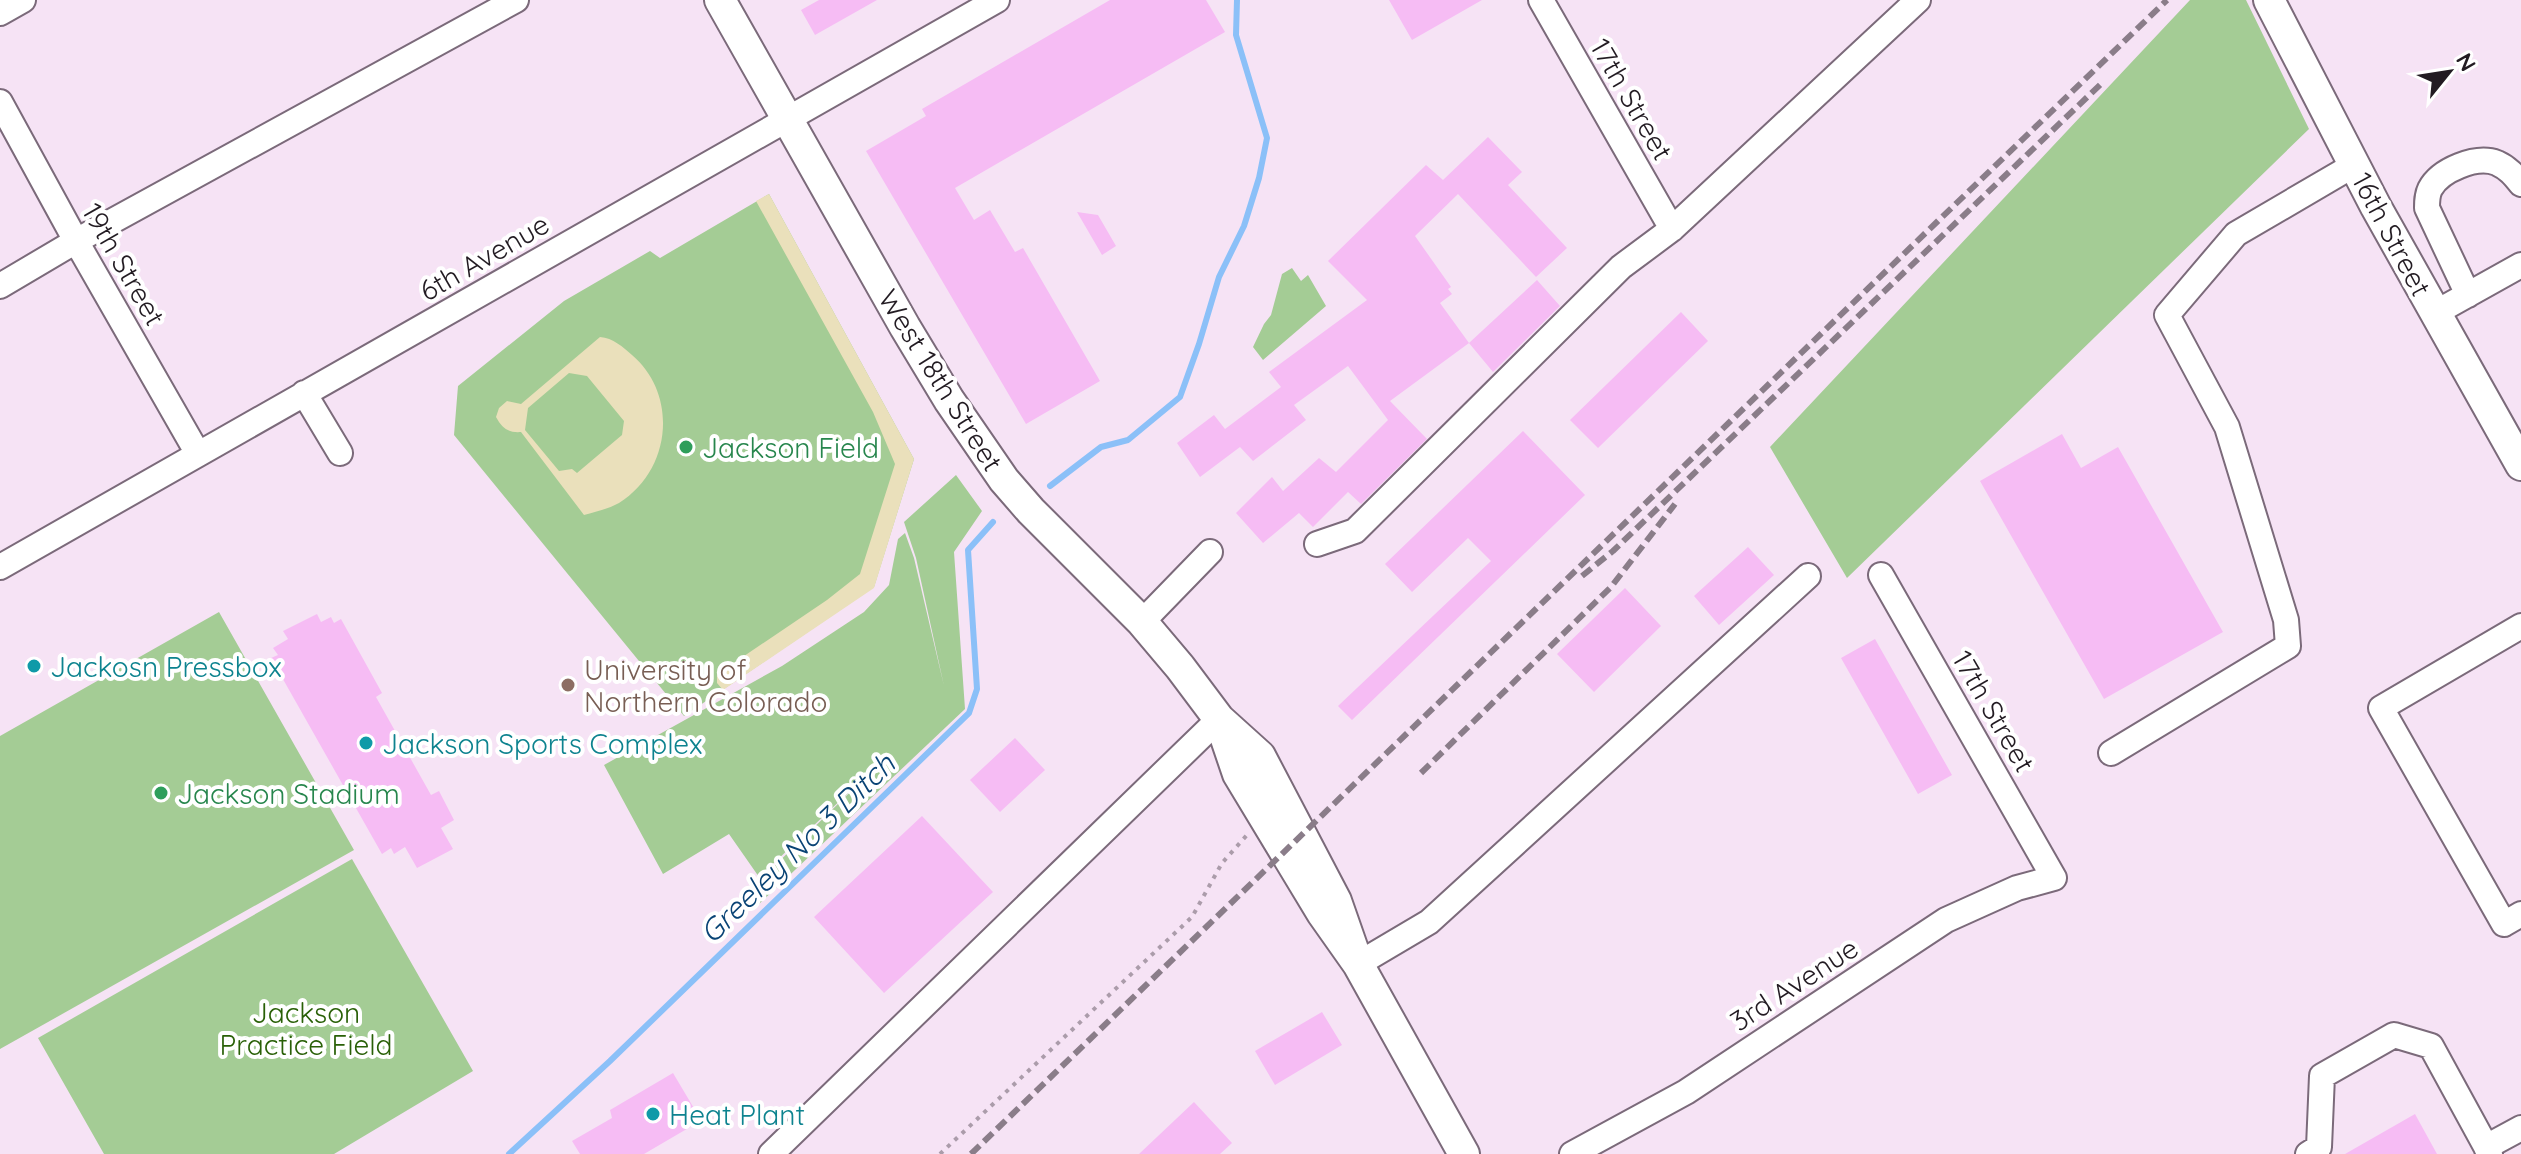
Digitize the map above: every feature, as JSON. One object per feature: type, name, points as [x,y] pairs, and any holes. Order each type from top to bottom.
[{"type":"main road","name":"West 18th Street","points":[[720,0],[905,327],[949,400],[1004,480],[1142,622],[1219,719],[1260,756],[1336,901],[1358,964]]},
{"type":"main road","name":"16th Street","points":[[2269,0],[2354,165],[2521,465]]},
{"type":"main road","name":"West 18th Street","points":[[1219,719],[1238,774],[1322,913],[1358,964],[1464,1154]]},
{"type":"street","points":[[0,13],[23,0]]},
{"type":"street","points":[[0,286],[76,241],[516,0]]},
{"type":"street","name":"6th Avenue","points":[[0,567],[997,0]]},
{"type":"street","name":"17th Street","points":[[1541,0],[1672,229]]},
{"type":"street","points":[[1317,544],[1355,531],[1621,267],[1672,229],[1918,0]]},
{"type":"street","name":"19th Street","points":[[0,102],[198,454]]},
{"type":"street","points":[[2468,295],[2427,208],[2428,193],[2436,180],[2460,166],[2478,161],[2503,166],[2521,184]]},
{"type":"street","points":[[2111,753],[2288,646],[2286,620],[2227,427],[2167,315],[2236,234],[2354,165]]},
{"type":"street","points":[[2435,313],[2521,265]]},
{"type":"street","points":[[304,393],[340,453]]},
{"type":"street","points":[[1142,622],[1210,552]]},
{"type":"street","name":"17th Street","points":[[1881,575],[2054,878]]},
{"type":"street","points":[[1358,964],[1429,922],[1808,576]]},
{"type":"street","points":[[2521,626],[2381,708],[2504,924],[2521,914]]},
{"type":"street","points":[[771,1154],[1219,719]]},
{"type":"street","name":"3rd Avenue","points":[[1572,1154],[1686,1092],[1946,920],[2017,888],[2054,878]]},
{"type":"street","points":[[2308,1154],[2319,1147],[2322,1076],[2394,1035],[2431,1046],[2488,1151],[2521,1128]]},
{"type":"path","points":[[940,1154],[1192,917],[1222,863],[1264,815]]},
{"type":"green space","points":[[2190,0],[2246,0],[2309,129],[1847,578],[1770,447]]},
{"type":"green space","name":"Jackson Field","points":[[769,194],[914,459],[874,587],[684,716],[454,435],[458,386],[564,301],[650,251],[660,258]]},
{"type":"green space","points":[[1292,268],[1301,281],[1308,275],[1326,306],[1263,360],[1253,347],[1271,315],[1282,274]]},
{"type":"green space","points":[[956,475],[982,511],[954,552],[965,709],[758,905],[759,881],[881,762],[759,877],[729,834],[663,874],[604,765],[782,666],[864,612],[889,585],[898,539],[905,533],[914,558],[944,686],[916,558],[904,522]]},
{"type":"green space","name":"Jackson Stadium","points":[[219,612],[354,850],[0,1049],[0,736]]},
{"type":"green space","name":"Jackson Practice Field","points":[[352,859],[473,1071],[334,1154],[104,1154],[38,1038]]},
{"type":"sand","points":[[769,194],[914,459],[874,588],[723,690],[717,683],[717,676],[722,671],[860,574],[895,464],[873,412],[756,201]]},
{"type":"sand","points":[[600,337],[609,339],[632,355],[657,390],[663,432],[650,472],[619,503],[584,515],[521,432],[506,429],[496,417],[499,408],[507,401],[521,404]],"holes":[[[569,373],[587,376],[624,421],[622,435],[577,473],[572,469],[559,471],[525,430],[528,408]]]},
{"type":"building","points":[[819,0],[877,0],[815,35],[801,10]]},
{"type":"building","points":[[1110,0],[1206,0],[1225,32],[955,188],[974,220],[990,210],[1015,252],[1023,248],[1100,381],[1026,424],[866,151],[926,116],[922,109]]},
{"type":"building","points":[[1389,0],[1482,0],[1412,40]]},
{"type":"building","points":[[1488,137],[1522,172],[1508,185],[1567,248],[1536,277],[1458,194],[1415,236],[1451,287],[1448,289],[1452,294],[1440,303],[1469,343],[1390,401],[1427,439],[1361,504],[1348,492],[1313,527],[1299,513],[1263,543],[1236,513],[1272,477],[1283,491],[1319,458],[1336,472],[1388,420],[1348,366],[1294,405],[1306,420],[1253,461],[1240,447],[1200,477],[1177,443],[1214,415],[1225,429],[1281,387],[1269,372],[1367,300],[1328,261],[1426,165],[1443,180]]},
{"type":"building","points":[[1077,212],[1098,215],[1116,246],[1102,255]]},
{"type":"building","points":[[1537,280],[1560,306],[1493,372],[1469,343]]},
{"type":"building","points":[[1681,312],[1708,341],[1598,448],[1570,420]]},
{"type":"building","points":[[1523,431],[1585,495],[1352,720],[1338,706],[1491,561],[1468,538],[1412,592],[1385,564]]},
{"type":"building","points":[[2062,434],[2081,468],[2118,447],[2223,632],[2104,699],[1980,481]]},
{"type":"building","points":[[1748,547],[1774,575],[1719,625],[1694,596]]},
{"type":"building","points":[[1625,588],[1661,626],[1594,692],[1557,654]]},
{"type":"building","name":"Jackson Sports Complex","points":[[317,614],[321,622],[331,617],[334,623],[341,619],[382,693],[376,697],[431,795],[439,791],[454,820],[441,828],[453,849],[417,868],[405,847],[394,854],[391,848],[382,854],[271,658],[278,655],[273,648],[288,639],[283,631]]},
{"type":"building","points":[[1875,639],[1952,775],[1918,794],[1841,658]]},
{"type":"building","points":[[1015,738],[1045,770],[1000,812],[970,780]]},
{"type":"building","points":[[922,816],[993,892],[884,993],[814,917]]},
{"type":"building","points":[[1322,1012],[1342,1045],[1275,1085],[1255,1051]]},
{"type":"building","name":"Heat Plant","points":[[673,1073],[695,1110],[697,1123],[644,1154],[580,1154],[572,1141],[612,1118],[610,1110]]},
{"type":"building","points":[[1194,1102],[1232,1143],[1220,1154],[1139,1154]]},
{"type":"building","points":[[2415,1114],[2437,1154],[2345,1154]]},
{"type":"waterway","name":"Greeley No 3 Ditch","points":[[1050,486],[1101,447],[1128,440],[1180,397],[1219,277],[1244,226],[1267,138],[1236,35],[1237,0]]},
{"type":"waterway","name":"Greeley No 3 Ditch","points":[[509,1154],[610,1061],[969,713],[977,689],[968,550],[993,522]]},
{"type":"railway","points":[[971,1154],[2167,0]]},
{"type":"railway","points":[[1582,576],[1613,551],[2103,82]]},
{"type":"railway","points":[[1421,773],[1611,587],[1675,504]]},
{"type":"place","name":"Jackson Field","points":[[686,447]]},
{"type":"place","name":"Jackosn Pressbox","points":[[34,666]]},
{"type":"place","name":"University of Northern Colorado","points":[[568,685]]},
{"type":"place","name":"Jackson Sports Complex","points":[[366,743]]},
{"type":"place","name":"Jackson Stadium","points":[[161,793]]},
{"type":"place","name":"Heat Plant","points":[[653,1114]]}]
